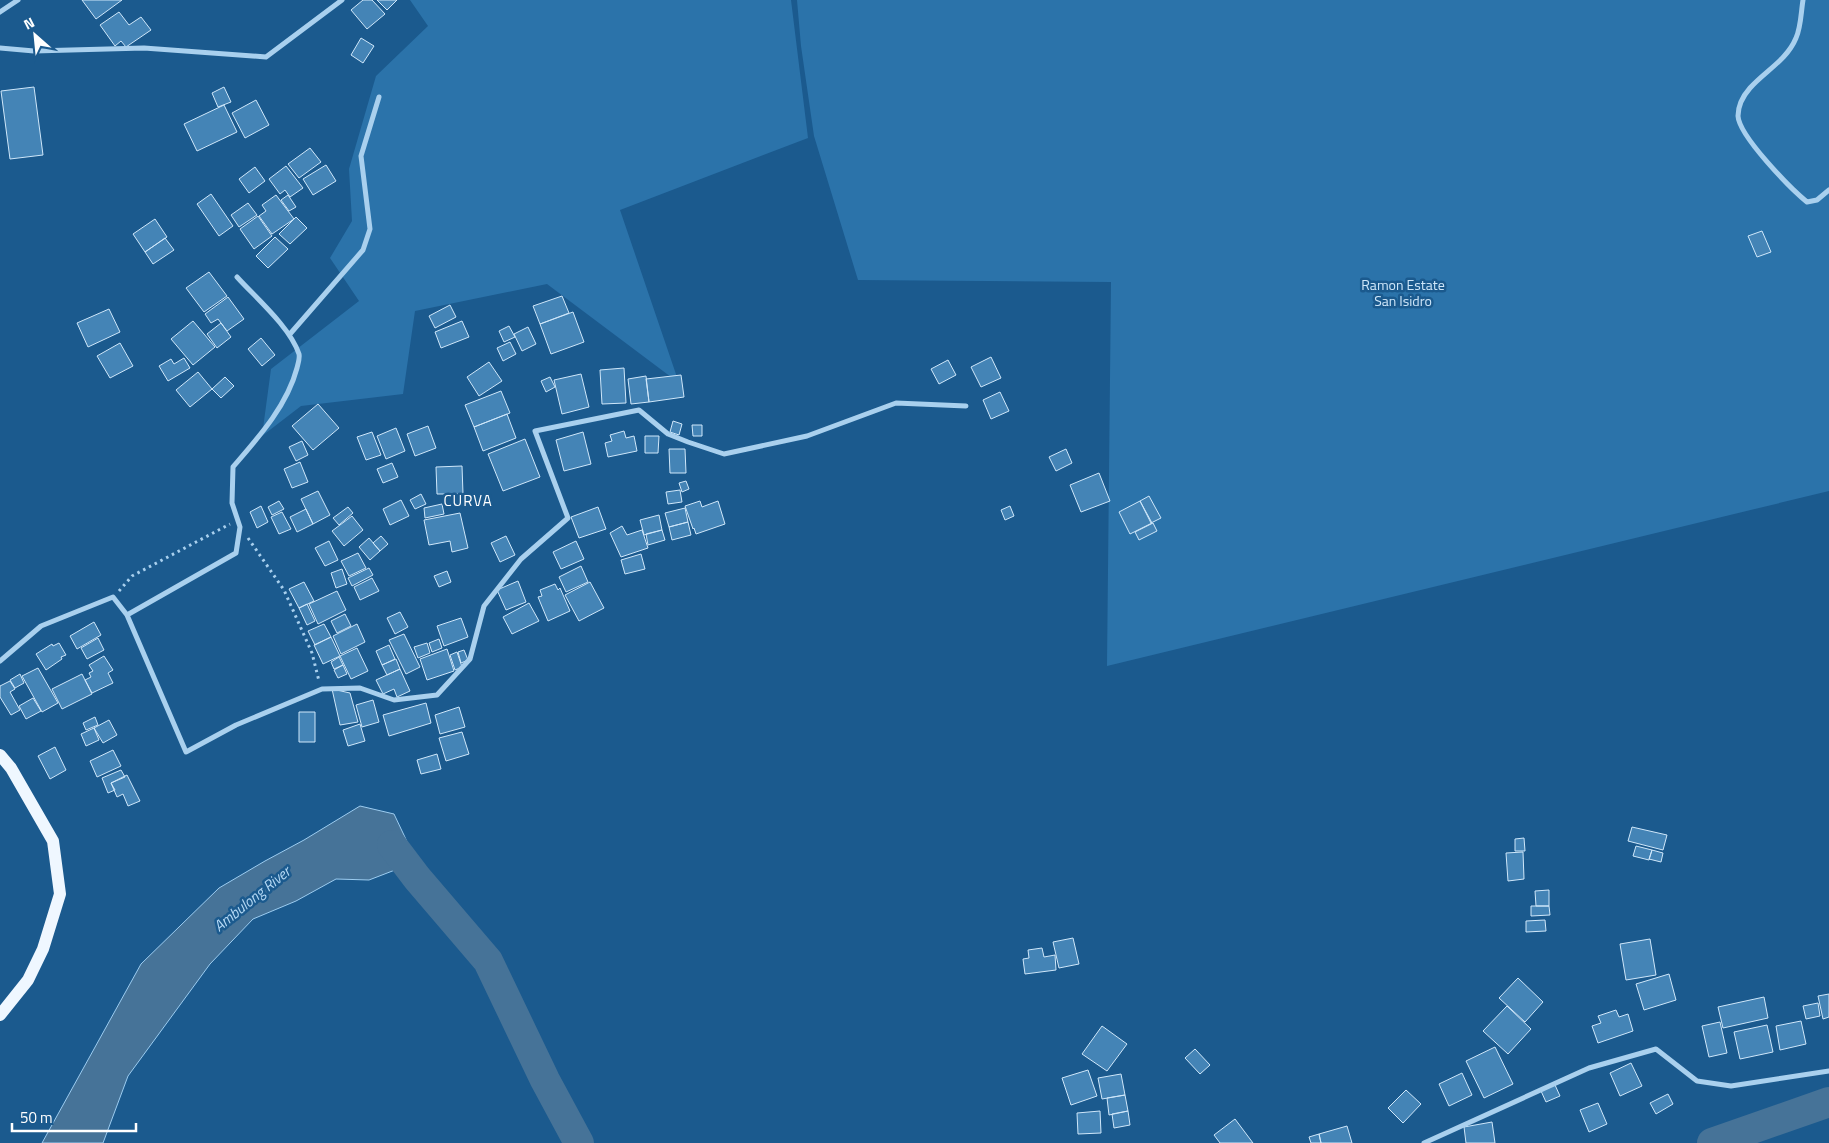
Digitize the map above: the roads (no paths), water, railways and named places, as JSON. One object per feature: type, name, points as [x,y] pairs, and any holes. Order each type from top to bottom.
[{"type":"main road","points":[[0,755],[11,768],[53,841],[60,894],[43,949],[28,980],[0,1015]]},
{"type":"street","points":[[0,12],[18,0]]},
{"type":"street","points":[[0,48],[34,51],[144,48],[266,57],[342,0]]},
{"type":"street","points":[[1803,0],[1796,38],[1779,62],[1741,100],[1738,117],[1744,133],[1757,150],[1807,202],[1818,200],[1829,190]]},
{"type":"street","points":[[290,334],[363,250],[370,229],[360,156],[379,97]]},
{"type":"street","points":[[127,615],[236,553],[240,528],[232,503],[233,467],[254,443],[285,398],[294,379],[300,356],[290,334],[237,277]]},
{"type":"street","points":[[0,661],[42,626],[113,597],[127,615],[186,752],[236,725],[322,689],[360,688],[394,700],[438,695],[470,659],[484,606],[521,559],[568,518],[535,430],[639,410],[668,434],[724,454],[807,436],[896,403],[966,406]]},
{"type":"street","points":[[1424,1143],[1588,1068],[1656,1049],[1697,1081],[1732,1086],[1829,1071]]},
{"type":"water","points":[[360,806],[394,814],[420,869],[417,878],[395,870],[369,880],[336,879],[296,901],[253,919],[210,964],[128,1076],[103,1143],[42,1143],[141,964],[219,888]]},
{"type":"waterway","name":"Ambulong River","points":[[392,845],[417,878],[488,961],[545,1080],[579,1143]]},
{"type":"waterway","name":"Ambulong River","points":[[1712,1143],[1829,1102]]},
{"type":"district","name":"CURVA","points":[[468,501]]},
{"type":"park label","name":"Ramon Estate San Isidro","points":[[1403,294]]}]
